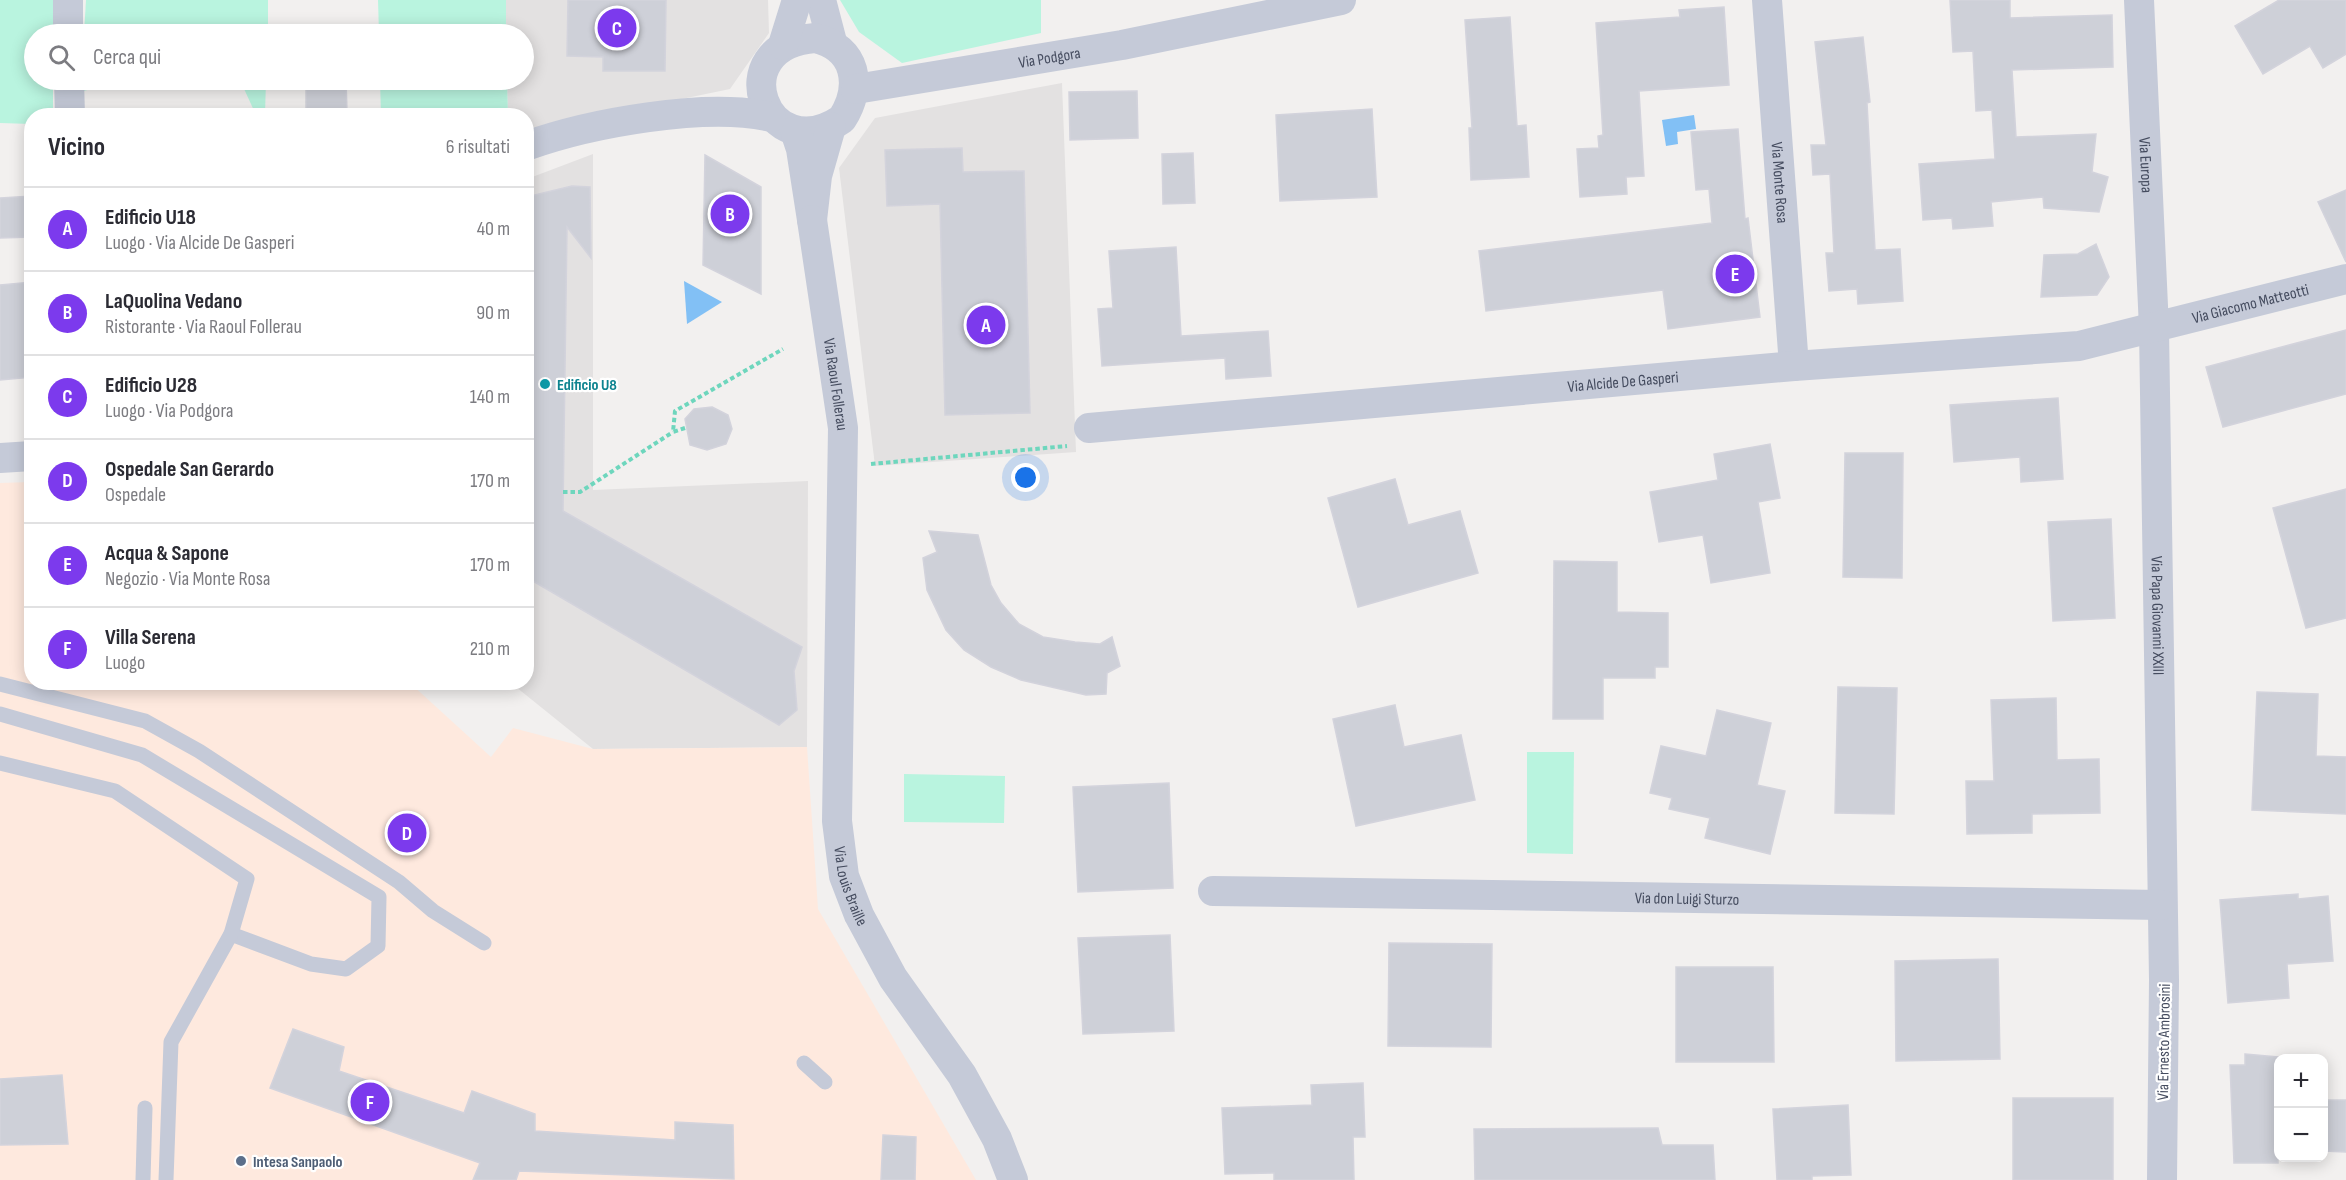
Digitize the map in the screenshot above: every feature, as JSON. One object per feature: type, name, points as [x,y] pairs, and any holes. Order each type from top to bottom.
[{"type":"street","points":[[68,0],[68,24]]},
{"type":"street","points":[[783,124],[763,103],[760,84],[765,66],[783,45],[797,0]]},
{"type":"street","points":[[535,143],[611,124],[716,112],[783,124],[831,127],[842,119],[849,108],[856,88],[852,70],[845,55],[832,42],[821,0]]},
{"type":"street","name":"Via Podgora","points":[[856,88],[1122,45],[1245,10],[1341,0]]},
{"type":"street","name":"Via Monte Rosa","points":[[1767,0],[1794,366]]},
{"type":"street","name":"Via Europa","points":[[2139,0],[2154,328]]},
{"type":"street","points":[[783,45],[794,40],[815,38],[832,42]]},
{"type":"street","points":[[69,90],[70,108]]},
{"type":"street","name":"Via Raoul Follerau","points":[[783,124],[801,149],[840,393],[844,466],[842,551]]},
{"type":"street","name":"Via Raoul Follerau","points":[[812,220],[817,176],[831,127]]},
{"type":"street","name":"Via Giacomo Matteotti","points":[[2154,328],[2346,279]]},
{"type":"street","name":"Via Alcide De Gasperi","points":[[1089,428],[1794,366],[2079,346],[2154,328]]},
{"type":"street","name":"Via Papa Giovanni XXIII","points":[[2154,328],[2162,905]]},
{"type":"street","points":[[0,458],[24,456]]},
{"type":"street","name":"Via Louis Braille","points":[[842,551],[837,821],[844,876],[859,915],[893,978],[962,1075],[997,1139],[1013,1180]]},
{"type":"street","name":"Via don Luigi Sturzo","points":[[1213,891],[2162,905]]},
{"type":"street","name":"Via Ernesto Ambrosini","points":[[2162,905],[2162,1180]]},
{"type":"lane","points":[[0,684],[145,721],[200,751],[390,875],[433,911],[484,943]]},
{"type":"lane","points":[[0,714],[142,755],[379,897],[378,946],[346,969],[311,964],[231,934]]},
{"type":"lane","points":[[0,763],[115,791],[247,879],[231,934],[171,1041],[166,1180]]},
{"type":"lane","points":[[804,1063],[825,1082]]},
{"type":"lane","points":[[142,1180],[145,1108]]},
{"type":"path","points":[[673,432],[675,411],[783,349]]},
{"type":"path","points":[[563,492],[580,492],[673,432],[685,428]]},
{"type":"path","points":[[844,466],[1082,444],[1089,428]]},
{"type":"shaded area","points":[[506,0],[768,0],[769,33],[730,89],[534,130],[534,108],[508,108],[507,90],[534,90],[534,24],[506,24]]},
{"type":"shaded area","points":[[1062,83],[1076,452],[875,466],[839,168],[875,118]]},
{"type":"shaded area","points":[[593,154],[593,490],[808,481],[807,747],[593,749],[520,690],[534,690],[534,176]]},
{"type":"shaded area","points":[[24,482],[24,690],[418,690],[491,757],[513,728],[593,749],[807,747],[818,909],[976,1180],[0,1180],[0,483]]},
{"type":"green space","points":[[0,0],[54,0],[54,24],[24,24],[24,90],[53,90],[53,108],[24,108],[24,124],[0,123]]},
{"type":"green space","points":[[86,0],[268,0],[268,24],[85,24]]},
{"type":"green space","points":[[378,0],[506,0],[506,24],[379,24]]},
{"type":"green space","points":[[840,0],[1041,0],[1041,33],[902,63],[859,32]]},
{"type":"green space","points":[[245,90],[266,90],[265,108],[253,108]]},
{"type":"green space","points":[[380,90],[507,90],[508,108],[381,108]]},
{"type":"green space","points":[[1527,752],[1574,752],[1573,854],[1527,853]]},
{"type":"green space","points":[[904,774],[1005,776],[1004,823],[904,822]]},
{"type":"water","points":[[1694,115],[1696,129],[1677,132],[1678,144],[1666,146],[1662,120]]},
{"type":"water","points":[[684,281],[722,302],[687,324]]},
{"type":"building","points":[[568,0],[666,0],[665,71],[603,71],[603,57],[567,56]]},
{"type":"building","points":[[1950,0],[2010,0],[2010,18],[2112,15],[2113,67],[2012,70],[2016,137],[2096,134],[2092,172],[2108,177],[2099,212],[2044,208],[2043,197],[1991,202],[1993,226],[1953,229],[1952,218],[1923,220],[1919,164],[1995,159],[1992,110],[1976,111],[1973,51],[1953,52]]},
{"type":"building","points":[[2279,0],[2346,0],[2346,54],[2323,68],[2310,46],[2263,74],[2235,26]]},
{"type":"building","points":[[1724,7],[1729,85],[1639,91],[1644,176],[1626,177],[1627,194],[1580,197],[1577,149],[1599,148],[1598,136],[1603,135],[1596,23],[1680,17],[1679,10]]},
{"type":"building","points":[[1510,17],[1517,126],[1526,125],[1529,177],[1471,180],[1469,128],[1472,128],[1465,20]]},
{"type":"building","points":[[1863,37],[1870,102],[1867,103],[1875,250],[1900,249],[1903,301],[1858,304],[1857,289],[1829,291],[1826,253],[1834,253],[1830,174],[1813,175],[1811,145],[1826,145],[1815,42]]},
{"type":"building","points":[[306,90],[346,90],[347,108],[306,108]]},
{"type":"building","points":[[1137,91],[1138,138],[1070,140],[1069,92]]},
{"type":"building","points":[[1372,109],[1377,197],[1280,201],[1276,115]]},
{"type":"building","points":[[1738,129],[1745,219],[1748,218],[1760,317],[1668,329],[1663,290],[1486,311],[1479,251],[1712,223],[1709,189],[1696,190],[1691,132]]},
{"type":"building","points":[[962,148],[963,172],[1024,171],[1030,413],[945,415],[940,204],[887,206],[885,150]]},
{"type":"building","points":[[1193,153],[1195,203],[1163,204],[1162,154]]},
{"type":"building","points":[[705,155],[761,187],[761,294],[703,265]]},
{"type":"building","name":"Edificio U8","points":[[572,186],[590,187],[591,258],[567,227],[563,511],[802,647],[794,671],[797,710],[779,725],[534,582],[534,195]]},
{"type":"building","points":[[2346,190],[2346,262],[2318,202]]},
{"type":"building","points":[[24,196],[24,237],[0,238],[0,198]]},
{"type":"building","points":[[2096,244],[2109,277],[2097,295],[2041,297],[2044,255],[2078,254]]},
{"type":"building","points":[[1176,247],[1181,336],[1268,331],[1271,376],[1226,379],[1225,358],[1102,366],[1098,309],[1113,308],[1109,251]]},
{"type":"building","points":[[24,283],[24,378],[0,380],[0,285]]},
{"type":"building","points":[[2346,330],[2346,394],[2223,427],[2206,367]]},
{"type":"building","points":[[2058,398],[2063,479],[2021,482],[2020,457],[1954,462],[1950,405]]},
{"type":"building","points":[[712,407],[728,415],[732,429],[726,444],[707,450],[690,445],[685,419],[694,409]]},
{"type":"building","points":[[1770,444],[1780,498],[1758,502],[1770,573],[1711,583],[1703,535],[1659,542],[1650,492],[1718,480],[1714,454]]},
{"type":"building","points":[[1845,453],[1903,453],[1902,578],[1843,577]]},
{"type":"building","points":[[1395,479],[1408,525],[1460,511],[1478,573],[1358,607],[1328,498]]},
{"type":"building","points":[[2346,489],[2346,618],[2306,628],[2273,508]]},
{"type":"building","points":[[2111,519],[2115,618],[2053,621],[2048,522]]},
{"type":"building","points":[[929,531],[978,535],[991,585],[1001,603],[1019,624],[1043,637],[1075,642],[1100,644],[1112,637],[1120,666],[1107,673],[1106,694],[1086,695],[1021,680],[991,667],[964,650],[946,630],[927,590],[923,558],[937,552]]},
{"type":"building","points":[[1554,561],[1617,562],[1617,612],[1668,613],[1668,667],[1655,667],[1655,678],[1603,678],[1603,719],[1553,719]]},
{"type":"building","points":[[1838,687],[1897,688],[1894,814],[1835,813]]},
{"type":"building","points":[[2257,692],[2318,694],[2316,756],[2346,757],[2346,814],[2252,810]]},
{"type":"building","points":[[2056,698],[2057,760],[2099,759],[2100,813],[2032,814],[2032,833],[1967,834],[1966,781],[1994,781],[1991,700]]},
{"type":"building","points":[[1395,705],[1404,747],[1461,735],[1475,800],[1356,826],[1333,719]]},
{"type":"building","points":[[1717,710],[1771,723],[1757,785],[1785,791],[1770,854],[1705,838],[1710,818],[1669,809],[1672,798],[1650,793],[1661,746],[1706,756]]},
{"type":"building","points":[[1169,783],[1173,888],[1078,892],[1073,787]]},
{"type":"building","points":[[2298,894],[2298,899],[2328,896],[2333,961],[2287,964],[2289,998],[2228,1003],[2220,900]]},
{"type":"building","points":[[1170,935],[1174,1031],[1083,1034],[1078,938]]},
{"type":"building","points":[[1389,943],[1492,944],[1491,1047],[1388,1046]]},
{"type":"building","points":[[1998,959],[2000,1059],[1896,1061],[1895,961]]},
{"type":"building","points":[[1676,967],[1773,967],[1774,1062],[1676,1062]]},
{"type":"building","points":[[293,1029],[344,1047],[339,1071],[464,1113],[472,1091],[535,1114],[535,1131],[675,1140],[675,1122],[733,1125],[734,1179],[519,1171],[516,1180],[473,1180],[480,1163],[270,1088]]},
{"type":"building","points":[[2245,1054],[2274,1057],[2274,1162],[2278,1163],[2234,1163],[2230,1065],[2245,1065]]},
{"type":"building","points":[[62,1075],[68,1144],[0,1145],[0,1079]]},
{"type":"building","points":[[1363,1083],[1365,1137],[1353,1137],[1354,1180],[1274,1180],[1274,1173],[1225,1174],[1222,1108],[1312,1105],[1311,1085]]},
{"type":"building","points":[[2013,1098],[2113,1098],[2113,1180],[2013,1180]]},
{"type":"building","points":[[2328,1100],[2346,1100],[2346,1152],[2328,1151]]},
{"type":"building","points":[[1848,1105],[1851,1175],[1812,1176],[1812,1180],[1777,1180],[1773,1109]]},
{"type":"building","points":[[1658,1128],[1662,1145],[1713,1145],[1715,1180],[1475,1180],[1474,1129]]},
{"type":"building","points":[[883,1135],[916,1137],[915,1180],[881,1180]]},
{"type":"place","name":"Edificio U28","points":[[617,28]]},
{"type":"place","name":"LaQuolina Vedano","points":[[730,214]]},
{"type":"place","name":"Acqua & Sapone","points":[[1735,274]]},
{"type":"place","name":"Edificio U18","points":[[986,325]]},
{"type":"place","name":"Edificio U8","points":[[545,384]]},
{"type":"place","name":"Ospedale San Gerardo","points":[[407,833]]},
{"type":"place","name":"Villa Serena","points":[[370,1102]]},
{"type":"place","name":"Intesa Sanpaolo","points":[[241,1161]]}]
